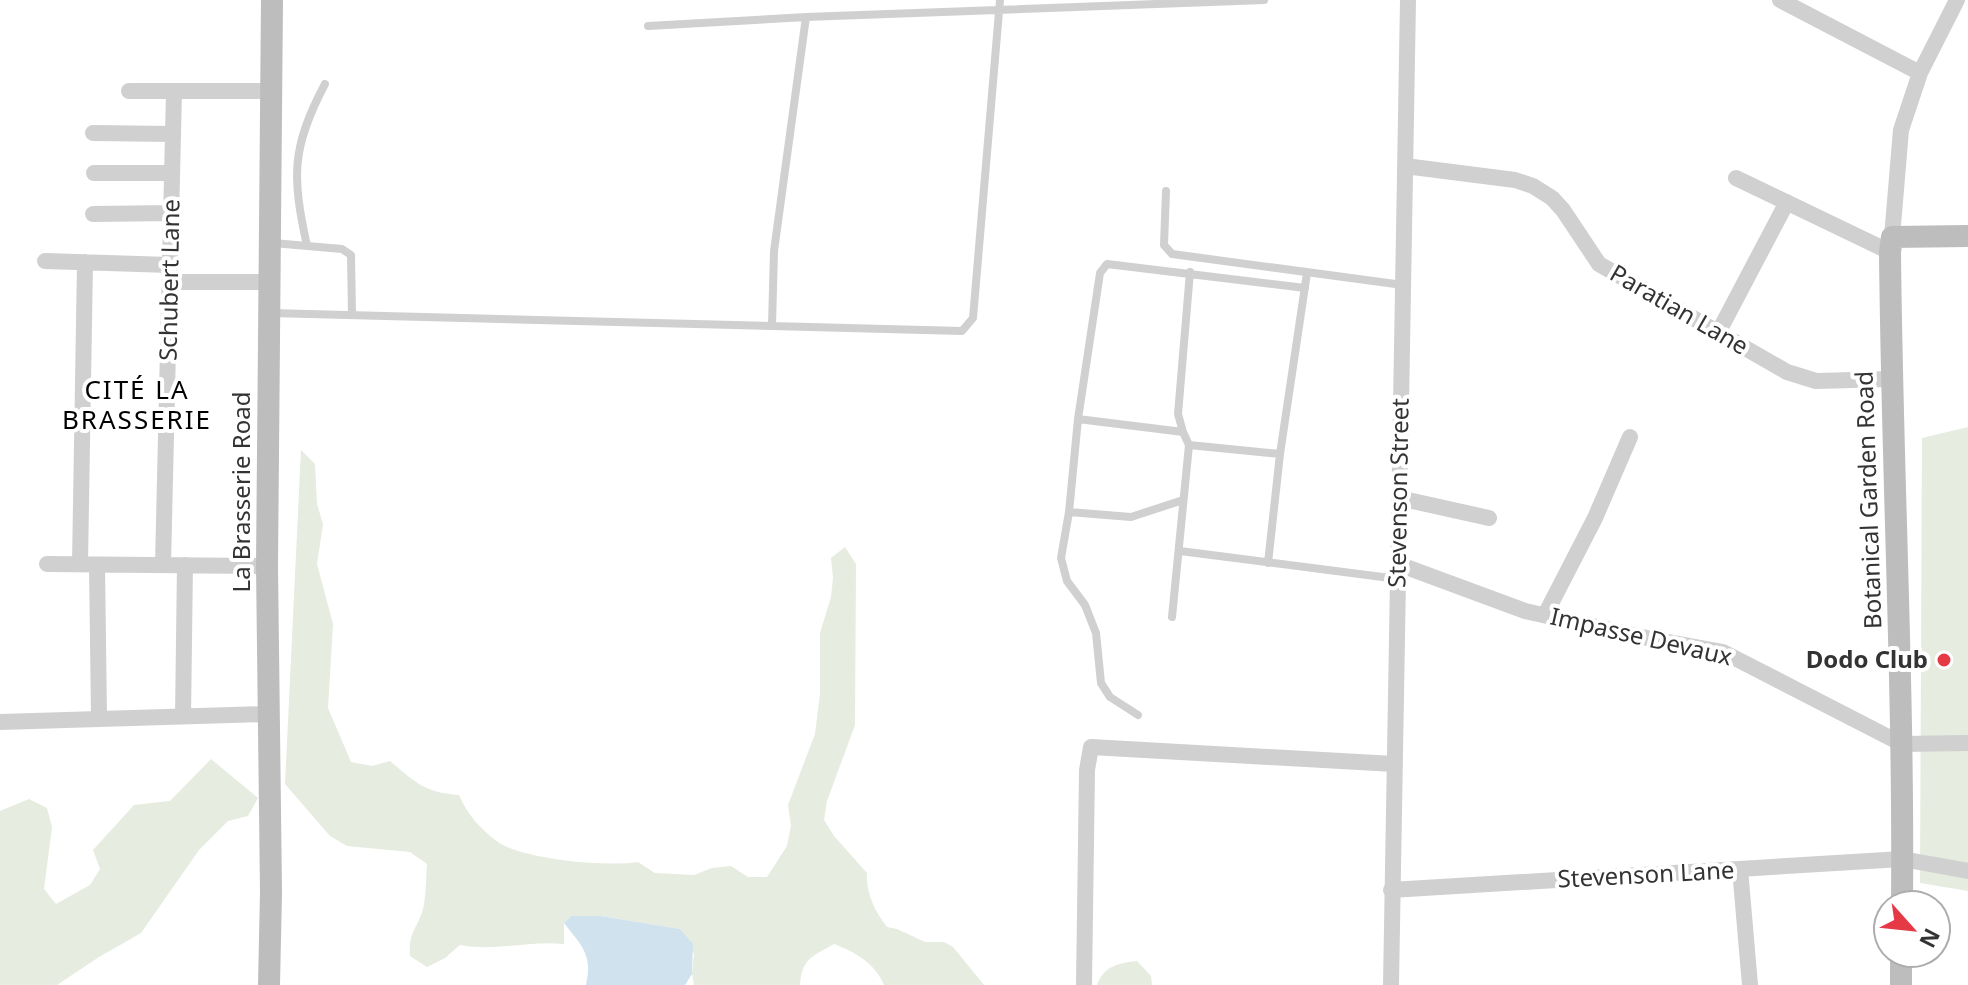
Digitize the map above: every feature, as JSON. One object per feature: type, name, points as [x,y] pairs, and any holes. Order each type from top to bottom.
[{"type":"main road","name":"La Brasserie Road","points":[[269,985],[271,892],[267,566],[272,0]]},
{"type":"main road","points":[[1891,244],[1968,236]]},
{"type":"main road","name":"Botanical Garden Road","points":[[1891,244],[1891,379],[1902,744],[1902,889]]},
{"type":"street","name":"Stevenson Street","points":[[1391,985],[1408,0]]},
{"type":"street","points":[[1780,0],[1920,73]]},
{"type":"street","points":[[1736,178],[1891,244],[1901,130],[1920,73],[1957,0]]},
{"type":"street","points":[[129,91],[270,91]]},
{"type":"street","name":"Schubert Lane","points":[[163,565],[174,91]]},
{"type":"street","points":[[93,133],[173,134]]},
{"type":"street","name":"Paratian Lane","points":[[1405,166],[1515,180],[1533,186],[1552,198],[1563,210],[1599,264],[1787,372],[1816,381],[1891,379]]},
{"type":"street","points":[[94,173],[172,173]]},
{"type":"street","points":[[1718,333],[1787,202]]},
{"type":"street","points":[[93,214],[171,213]]},
{"type":"street","points":[[45,261],[85,262],[270,282]]},
{"type":"street","points":[[80,564],[85,262]]},
{"type":"street","points":[[1545,615],[1595,518],[1630,437]]},
{"type":"street","points":[[1399,498],[1489,518]]},
{"type":"street","points":[[47,564],[267,566]]},
{"type":"street","points":[[97,565],[99,717]]},
{"type":"street","points":[[183,716],[185,565]]},
{"type":"street","name":"Impasse Devaux","points":[[1398,571],[1545,615],[1723,652],[1902,744],[1968,743]]},
{"type":"street","points":[[0,722],[268,714]]},
{"type":"street","points":[[1084,985],[1087,770],[1091,747],[1394,764]]},
{"type":"street","points":[[1902,859],[1968,871]]},
{"type":"street","name":"Stevenson Lane","points":[[1391,890],[1902,859]]},
{"type":"street","points":[[1740,869],[1750,985]]},
{"type":"lane","points":[[270,313],[962,331],[973,318],[1000,0]]},
{"type":"lane","points":[[648,26],[1264,0]]},
{"type":"lane","points":[[772,326],[774,251],[806,17]]},
{"type":"lane","points":[[307,246],[298,203],[295,167],[308,116],[325,84]]},
{"type":"lane","points":[[1166,191],[1164,245],[1172,254],[1403,285]]},
{"type":"lane","points":[[270,243],[342,249],[351,255],[352,315]]},
{"type":"lane","points":[[1138,715],[1110,697],[1101,683],[1096,633],[1085,605],[1067,581],[1061,558],[1100,273],[1107,264],[1305,288]]},
{"type":"lane","points":[[1172,617],[1189,445],[1178,414],[1190,272]]},
{"type":"lane","points":[[1268,563],[1280,454],[1307,273]]},
{"type":"lane","points":[[1078,419],[1183,432]]},
{"type":"lane","points":[[1189,445],[1280,454]]},
{"type":"lane","points":[[1069,512],[1131,517],[1183,500]]},
{"type":"lane","points":[[1180,551],[1268,563],[1398,571]]},
{"type":"shaded area","name":"Dodo Club","points":[[1968,427],[1968,891],[1920,883],[1922,438]]},
{"type":"shaded area","points":[[301,450],[315,464],[317,504],[323,524],[317,564],[333,624],[328,708],[351,762],[372,766],[390,761],[421,785],[437,792],[459,795],[475,821],[498,842],[546,858],[587,863],[638,862],[655,873],[694,875],[712,868],[731,866],[748,877],[767,877],[787,846],[791,826],[788,805],[815,734],[820,694],[820,633],[831,597],[831,558],[845,547],[856,564],[855,725],[827,801],[824,820],[867,873],[872,902],[887,927],[925,942],[944,942],[953,947],[984,985],[884,985],[864,959],[834,944],[806,964],[800,985],[694,985],[694,954],[680,929],[601,916],[571,916],[564,923],[564,944],[460,945],[445,958],[427,967],[410,956],[412,935],[424,905],[427,864],[410,852],[347,846],[330,836],[285,784]]},
{"type":"shaded area","points":[[211,759],[258,798],[248,816],[228,821],[199,850],[141,933],[57,985],[0,985],[0,811],[29,799],[47,808],[52,827],[44,889],[56,904],[90,885],[100,869],[93,850],[134,805],[170,801]]},
{"type":"shaded area","points":[[1137,961],[1151,976],[1152,985],[1097,985],[1112,967]]},
{"type":"water","points":[[571,916],[601,916],[680,929],[693,944],[692,974],[685,985],[586,985],[587,958],[564,923]]},
{"type":"place","name":"Dodo Club","points":[[1944,660]]},
{"type":"district","name":"CITÉ LA BRASSERIE","points":[[137,405]]}]
